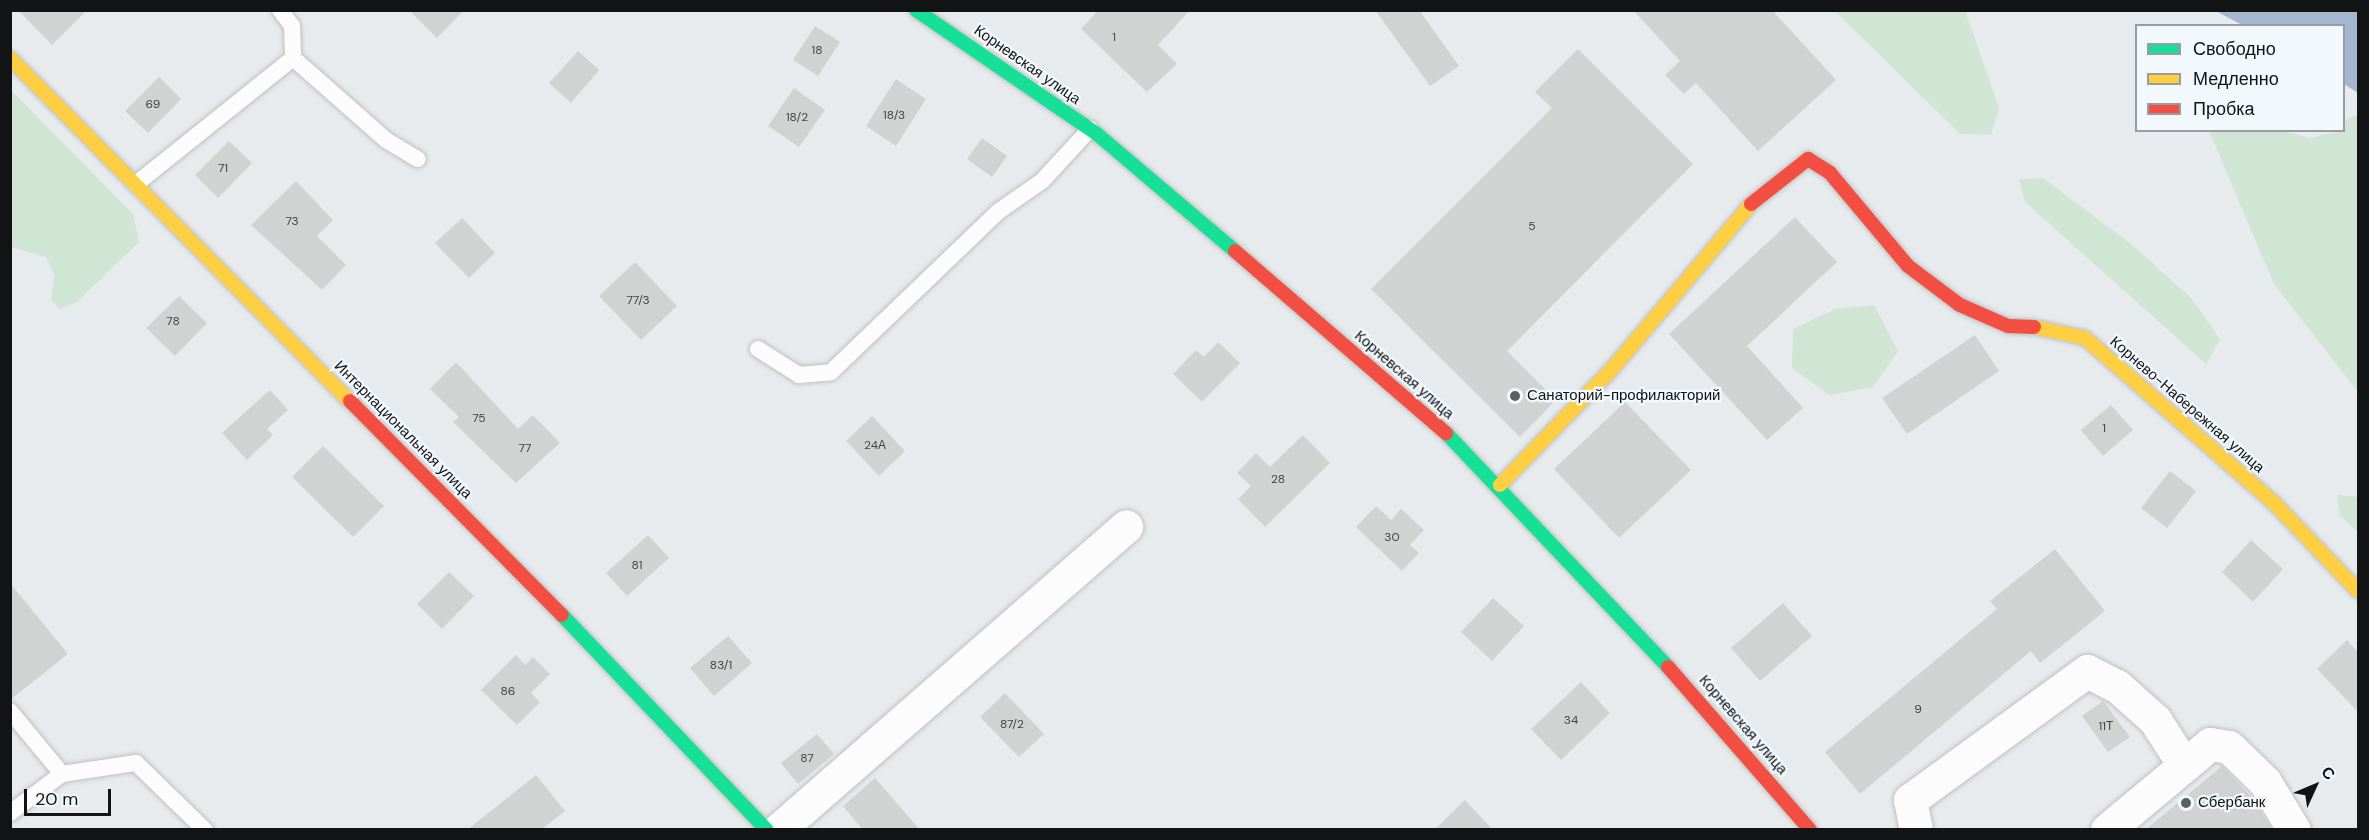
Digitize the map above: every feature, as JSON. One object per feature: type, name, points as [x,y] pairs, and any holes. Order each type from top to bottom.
[{"type":"street","name":"Корневская улица","points":[[916,10],[1090,129],[1427,415],[1500,485],[1704,705],[1810,830]]},
{"type":"street","name":"Интернациональная улица","points":[[10,58],[550,602],[761,827]]},
{"type":"street","name":"Корнево-Набережная улица","points":[[1500,485],[1612,369],[1751,204],[1784,173],[1808,159],[1830,173],[1908,266],[1960,305],[2008,326],[2062,329],[2085,338],[2275,504],[2358,591]]},
{"type":"street","points":[[761,827],[1126,526]]},
{"type":"street","points":[[1916,830],[1910,800],[2086,671],[2117,686],[2155,720],[2184,765]]},
{"type":"street","points":[[2107,830],[2210,744],[2229,747],[2265,782],[2294,830]]},
{"type":"lane","points":[[280,10],[292,26],[293,58],[386,140],[418,159]]},
{"type":"lane","points":[[136,184],[293,58]]},
{"type":"lane","points":[[758,349],[799,375],[831,372],[999,211],[1042,182],[1090,129]]},
{"type":"lane","points":[[10,711],[62,774]]},
{"type":"lane","points":[[10,813],[62,774],[136,764],[205,830]]},
{"type":"green space","points":[[1835,11],[1965,11],[1999,108],[1991,135],[1960,134]]},
{"type":"green space","points":[[11,90],[133,214],[139,242],[77,302],[60,309],[51,300],[54,275],[46,257],[11,247]]},
{"type":"green space","points":[[2358,114],[2358,392],[2274,284],[2209,132],[2288,132],[2309,138],[2345,132],[2345,120]]},
{"type":"green space","points":[[2043,178],[2135,247],[2192,299],[2220,339],[2206,364],[2025,202],[2019,179]]},
{"type":"green space","points":[[1874,305],[1898,351],[1873,387],[1829,395],[1792,368],[1793,329],[1835,309]]},
{"type":"green space","points":[[2337,495],[2358,497],[2358,533],[2340,515]]},
{"type":"water","points":[[2216,11],[2358,11],[2358,93],[2345,85],[2345,24],[2240,24]]},
{"type":"building","points":[[18,10],[87,10],[52,45]]},
{"type":"building","points":[[409,10],[464,10],[437,38]]},
{"type":"building","points":[[1098,10],[1190,10],[1158,45],[1177,64],[1147,92],[1081,29]]},
{"type":"building","points":[[1375,10],[1419,10],[1459,66],[1430,86]]},
{"type":"building","points":[[1633,10],[1772,10],[1836,80],[1758,151],[1696,83],[1684,94],[1665,75],[1680,61]]},
{"type":"building","points":[[815,26],[840,42],[818,76],[793,60]]},
{"type":"building","points":[[1578,49],[1693,164],[1507,351],[1556,400],[1520,437],[1371,289],[1552,108],[1535,92]]},
{"type":"building","points":[[578,51],[599,70],[571,103],[549,83]]},
{"type":"building","points":[[159,77],[181,99],[148,133],[125,111]]},
{"type":"building","points":[[896,79],[926,99],[896,146],[866,126]]},
{"type":"building","points":[[794,88],[825,110],[799,147],[768,126]]},
{"type":"building","points":[[982,138],[1007,156],[992,177],[967,159]]},
{"type":"building","points":[[229,141],[252,163],[218,198],[195,175]]},
{"type":"building","points":[[296,181],[333,220],[317,236],[346,265],[322,290],[251,225]]},
{"type":"building","points":[[1795,217],[1837,262],[1747,346],[1803,408],[1767,440],[1669,334]]},
{"type":"building","points":[[462,218],[495,253],[469,278],[435,243]]},
{"type":"building","points":[[635,262],[677,306],[641,340],[599,296]]},
{"type":"building","points":[[179,296],[207,323],[175,356],[146,328]]},
{"type":"building","points":[[1975,335],[1999,371],[1907,434],[1882,398]]},
{"type":"building","points":[[1218,342],[1240,363],[1202,402],[1173,374],[1196,350],[1204,357]]},
{"type":"building","points":[[456,362],[518,429],[533,415],[560,443],[516,483],[453,422],[459,417],[430,389]]},
{"type":"building","points":[[270,390],[288,410],[267,429],[273,435],[247,460],[222,433]]},
{"type":"building","points":[[1625,402],[1691,470],[1619,538],[1554,469]]},
{"type":"building","points":[[2111,405],[2133,430],[2103,456],[2081,430]]},
{"type":"building","points":[[872,416],[905,451],[879,476],[846,441]]},
{"type":"building","points":[[1303,435],[1330,463],[1265,527],[1238,499],[1251,486],[1237,473],[1256,453],[1270,467]]},
{"type":"building","points":[[323,446],[384,506],[353,537],[292,477]]},
{"type":"building","points":[[2170,471],[2196,491],[2167,528],[2141,508]]},
{"type":"building","points":[[1376,506],[1391,520],[1401,509],[1424,530],[1410,545],[1419,553],[1402,571],[1356,527]]},
{"type":"building","points":[[648,535],[669,558],[627,596],[606,573]]},
{"type":"building","points":[[2251,540],[2283,569],[2253,602],[2222,572]]},
{"type":"building","points":[[2055,549],[2105,611],[2040,663],[2031,651],[1860,794],[1825,752],[1997,609],[1990,601]]},
{"type":"building","points":[[449,572],[474,596],[442,629],[417,604]]},
{"type":"building","points":[[10,583],[68,654],[10,700]]},
{"type":"building","points":[[1493,598],[1524,626],[1492,661],[1461,632]]},
{"type":"building","points":[[1783,603],[1812,636],[1760,681],[1731,648]]},
{"type":"building","points":[[728,636],[752,663],[714,696],[690,668]]},
{"type":"building","points":[[2347,640],[2358,652],[2358,712],[2317,669]]},
{"type":"building","points":[[516,655],[525,665],[533,657],[550,674],[531,693],[540,702],[517,725],[481,690]]},
{"type":"building","points":[[1581,682],[1610,713],[1561,760],[1531,729]]},
{"type":"building","points":[[1005,693],[1044,734],[1019,757],[980,717]]},
{"type":"building","points":[[2103,701],[2130,737],[2108,752],[2082,716]]},
{"type":"building","points":[[817,734],[834,754],[798,784],[781,763]]},
{"type":"building","points":[[2222,766],[2254,800],[2272,830],[2145,830]]},
{"type":"building","points":[[536,775],[565,811],[541,830],[467,830]]},
{"type":"building","points":[[875,778],[920,830],[863,830],[843,806]]},
{"type":"building","points":[[1465,800],[1493,830],[1434,830]]},
{"type":"traffic: fast","points":[[916,10],[1097,134],[1235,251]]},
{"type":"traffic: fast","points":[[1446,433],[1668,667]]},
{"type":"traffic: fast","points":[[562,615],[767,830]]},
{"type":"traffic: slow","points":[[10,58],[350,401]]},
{"type":"traffic: slow","points":[[1500,485],[1612,369],[1751,204]]},
{"type":"traffic: slow","points":[[2034,327],[2085,338],[2275,504],[2358,591]]},
{"type":"traffic: jam","points":[[1751,204],[1808,159],[1830,173],[1908,266],[1960,305],[2008,326],[2034,327]]},
{"type":"traffic: jam","points":[[1235,251],[1446,433]]},
{"type":"traffic: jam","points":[[350,401],[562,615]]},
{"type":"traffic: jam","points":[[1668,667],[1810,830]]},
{"type":"place","name":"Санаторий-профилакторий","points":[[1515,396]]},
{"type":"place","name":"Сбербанк","points":[[2186,803]]}]
